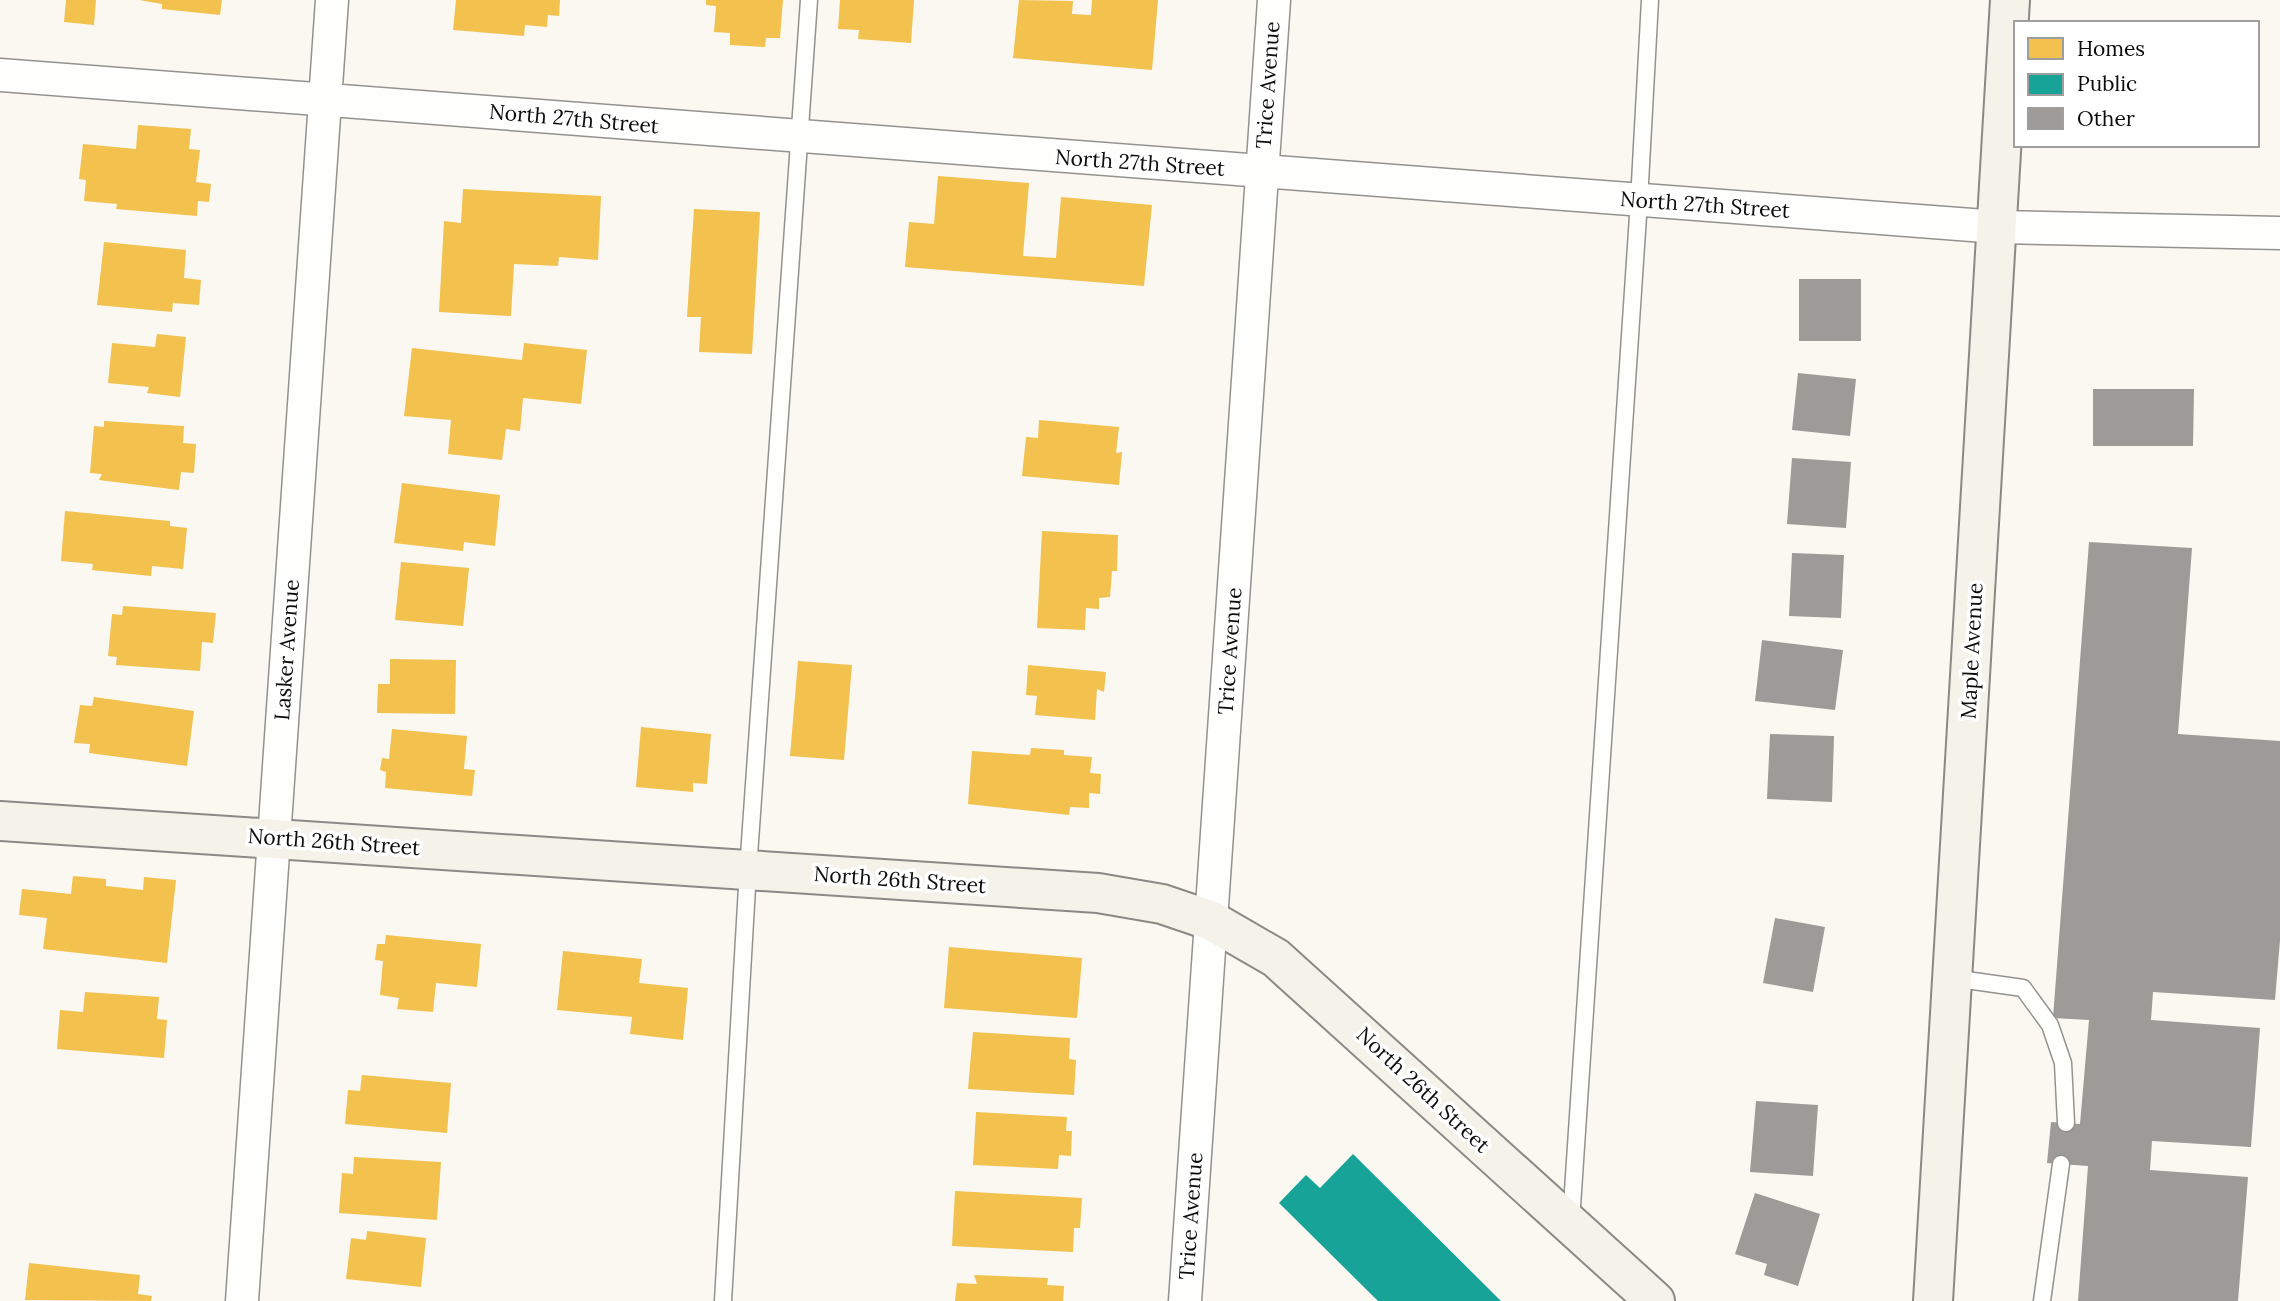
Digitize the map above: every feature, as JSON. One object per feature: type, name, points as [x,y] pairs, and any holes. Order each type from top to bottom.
[{"type":"main road","name":"Maple Avenue","points":[[1933,1301],[2010,0]]},
{"type":"main road","name":"North 26th Street","points":[[0,821],[1098,893],[1162,904],[1212,921],[1276,958],[1655,1301]]},
{"type":"street","name":"Lasker Avenue","points":[[242,1301],[332,0]]},
{"type":"street","name":"Trice Avenue","points":[[1185,1301],[1274,0]]},
{"type":"street","name":"North 27th Street","points":[[0,75],[1998,227],[2280,233]]},
{"type":"lane","points":[[723,1301],[748,870],[809,0]]},
{"type":"lane","points":[[1571,1227],[1640,201],[1650,0]]},
{"type":"lane","points":[[1952,978],[2022,988],[2050,1025],[2063,1063],[2066,1123]]},
{"type":"lane","points":[[2042,1301],[2061,1164]]},
{"type":"building: Homes","points":[[66,0],[96,0],[94,25],[64,22]]},
{"type":"building: Homes","points":[[139,0],[222,0],[220,15],[162,9],[162,4]]},
{"type":"building: Homes","points":[[456,0],[560,0],[559,16],[548,15],[547,27],[525,25],[524,36],[453,30]]},
{"type":"building: Homes","points":[[706,0],[783,0],[780,38],[766,38],[765,47],[730,45],[730,33],[714,32],[716,6],[706,5]]},
{"type":"building: Homes","points":[[840,0],[914,0],[911,43],[858,39],[859,30],[838,29]]},
{"type":"building: Homes","points":[[1019,0],[1073,1],[1072,14],[1091,15],[1092,0],[1158,0],[1152,70],[1013,58]]},
{"type":"building: Homes","points":[[138,125],[191,129],[189,149],[200,150],[196,182],[211,184],[209,202],[198,201],[197,216],[116,209],[117,204],[84,201],[86,180],[79,179],[83,144],[136,149]]},
{"type":"building: Homes","points":[[938,176],[1029,183],[1023,256],[1056,258],[1061,197],[1152,205],[1144,286],[905,267],[909,222],[934,224]]},
{"type":"building: Homes","points":[[463,189],[601,196],[598,260],[559,257],[558,266],[514,264],[511,316],[439,312],[444,221],[461,223]]},
{"type":"building: Homes","points":[[694,209],[760,212],[752,354],[699,352],[701,317],[687,317]]},
{"type":"building: Homes","points":[[104,242],[186,250],[184,278],[201,280],[199,305],[173,303],[172,312],[97,305]]},
{"type":"building: Homes","points":[[157,334],[186,337],[180,397],[147,393],[149,387],[108,383],[112,343],[155,347]]},
{"type":"building: Homes","points":[[524,343],[587,350],[581,404],[523,398],[520,431],[506,429],[502,460],[448,454],[451,420],[404,416],[412,348],[522,360]]},
{"type":"building: Homes","points":[[1039,420],[1119,427],[1116,453],[1122,452],[1119,485],[1022,476],[1026,437],[1038,438]]},
{"type":"building: Homes","points":[[104,421],[184,426],[183,443],[196,444],[194,473],[181,472],[179,490],[99,480],[102,474],[90,473],[94,426],[104,427]]},
{"type":"building: Homes","points":[[402,483],[500,495],[495,546],[464,542],[463,551],[394,543]]},
{"type":"building: Homes","points":[[65,511],[170,521],[170,526],[187,528],[183,569],[152,566],[151,576],[92,570],[93,564],[61,561]]},
{"type":"building: Homes","points":[[1042,531],[1118,535],[1117,571],[1112,571],[1110,597],[1099,598],[1099,609],[1086,608],[1085,630],[1037,628]]},
{"type":"building: Homes","points":[[401,562],[469,568],[463,626],[395,620]]},
{"type":"building: Homes","points":[[123,606],[216,613],[213,643],[202,642],[200,671],[116,665],[117,657],[108,656],[112,614],[122,615]]},
{"type":"building: Homes","points":[[390,659],[456,660],[455,714],[377,713],[378,684],[390,684]]},
{"type":"building: Homes","points":[[798,661],[852,665],[844,760],[790,756]]},
{"type":"building: Homes","points":[[1028,665],[1106,672],[1104,692],[1097,689],[1095,720],[1035,715],[1037,696],[1026,695]]},
{"type":"building: Homes","points":[[94,697],[194,711],[187,766],[89,753],[90,744],[74,743],[80,705],[92,706]]},
{"type":"building: Homes","points":[[641,727],[711,734],[707,784],[693,783],[693,792],[636,787]]},
{"type":"building: Homes","points":[[392,729],[467,736],[464,769],[475,770],[472,796],[385,788],[386,772],[380,770],[382,758],[389,759]]},
{"type":"building: Homes","points":[[1031,748],[1064,750],[1064,755],[1092,757],[1090,773],[1101,774],[1100,794],[1089,793],[1089,808],[1070,807],[1069,815],[968,804],[972,751],[1030,755]]},
{"type":"building: Homes","points":[[73,876],[106,879],[106,886],[143,890],[144,877],[176,880],[167,963],[43,949],[47,918],[19,915],[22,889],[71,894]]},
{"type":"building: Homes","points":[[386,935],[481,944],[477,987],[436,983],[433,1012],[397,1009],[399,998],[380,995],[383,961],[375,960],[377,944],[385,944]]},
{"type":"building: Homes","points":[[949,947],[1082,958],[1077,1018],[944,1008]]},
{"type":"building: Homes","points":[[563,951],[642,959],[639,983],[688,988],[683,1040],[630,1034],[632,1017],[557,1010]]},
{"type":"building: Homes","points":[[85,992],[159,997],[157,1019],[167,1020],[164,1058],[57,1049],[60,1010],[83,1012]]},
{"type":"building: Homes","points":[[973,1032],[1070,1038],[1069,1059],[1076,1060],[1074,1095],[968,1089]]},
{"type":"building: Homes","points":[[362,1075],[451,1083],[447,1133],[345,1124],[348,1090],[360,1091]]},
{"type":"building: Homes","points":[[976,1112],[1067,1117],[1066,1131],[1072,1131],[1071,1156],[1059,1155],[1058,1169],[973,1165]]},
{"type":"building: Homes","points":[[354,1157],[441,1162],[437,1220],[339,1213],[342,1173],[353,1174]]},
{"type":"building: Homes","points":[[955,1191],[1082,1198],[1080,1228],[1074,1228],[1073,1252],[952,1246]]},
{"type":"building: Homes","points":[[367,1231],[426,1238],[421,1287],[346,1279],[351,1238],[366,1240]]},
{"type":"building: Homes","points":[[29,1263],[140,1275],[138,1294],[152,1296],[151,1301],[25,1300]]},
{"type":"building: Homes","points":[[974,1275],[1048,1278],[1047,1285],[1064,1286],[1063,1301],[955,1301],[957,1283],[977,1284]]},
{"type":"building: Public","points":[[1353,1154],[1501,1301],[1378,1301],[1279,1203],[1306,1175],[1320,1188]]},
{"type":"building: Other","points":[[1799,279],[1861,279],[1861,341],[1799,341]]},
{"type":"building: Other","points":[[1798,373],[1856,379],[1850,436],[1792,430]]},
{"type":"building: Other","points":[[2093,389],[2194,389],[2193,446],[2093,446]]},
{"type":"building: Other","points":[[1792,458],[1851,462],[1846,528],[1787,524]]},
{"type":"building: Other","points":[[2089,542],[2192,548],[2178,734],[2280,741],[2280,940],[2275,1000],[2153,992],[2151,1020],[2260,1028],[2251,1147],[2152,1141],[2150,1170],[2248,1177],[2238,1301],[2078,1301],[2088,1166],[2047,1163],[2051,1122],[2080,1124],[2089,1020],[2053,1018]]},
{"type":"building: Other","points":[[1792,553],[1844,555],[1841,618],[1789,616]]},
{"type":"building: Other","points":[[1762,640],[1843,650],[1835,710],[1755,701]]},
{"type":"building: Other","points":[[1770,734],[1834,736],[1832,802],[1767,799]]},
{"type":"building: Other","points":[[1775,918],[1825,927],[1813,992],[1763,983]]},
{"type":"building: Other","points":[[1756,1101],[1818,1105],[1813,1176],[1750,1172]]},
{"type":"building: Other","points":[[1755,1193],[1820,1214],[1798,1286],[1764,1275],[1767,1264],[1735,1254]]}]
